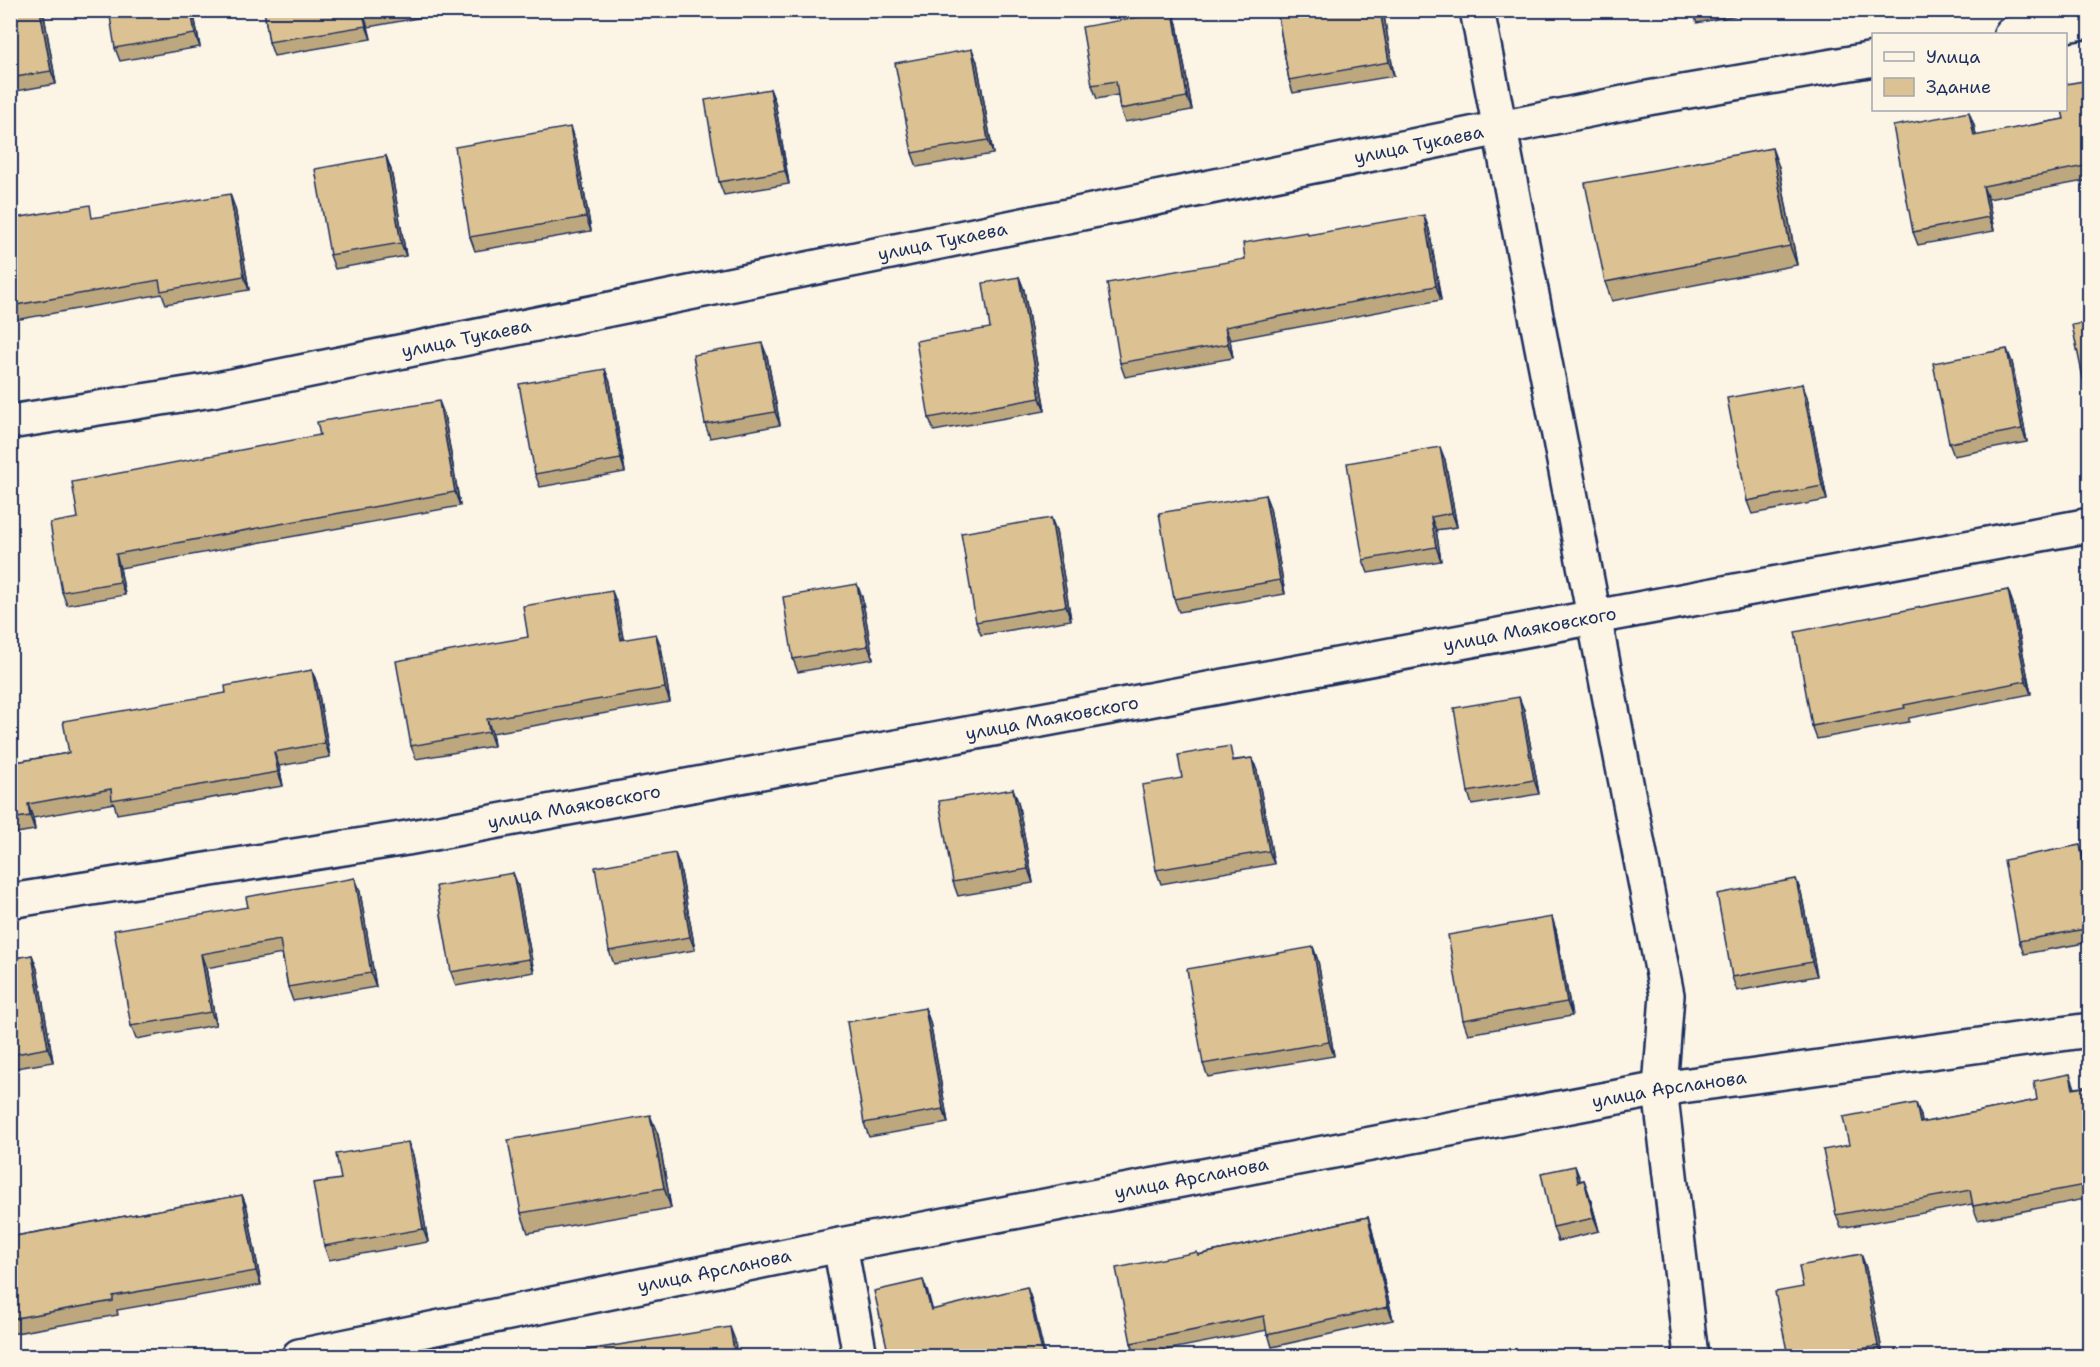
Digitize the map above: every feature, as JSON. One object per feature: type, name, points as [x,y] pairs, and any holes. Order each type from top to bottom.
[{"type":"street","points":[[1477,10],[1668,995],[1660,1089],[1691,1356]]},
{"type":"street","points":[[2017,33],[2090,21]]},
{"type":"street","name":"улица Тукаева","points":[[10,422],[212,390],[1648,98],[1872,58]]},
{"type":"street","name":"улица Маяковского","points":[[10,901],[418,836],[2090,525]]},
{"type":"street","name":"улица Арсланова","points":[[299,1356],[840,1245],[1660,1089],[2090,1029]]},
{"type":"street","points":[[840,1245],[860,1356]]},
{"type":"building","points":[[10,10],[40,10],[51,71],[10,78]]},
{"type":"building","points":[[109,10],[191,10],[195,34],[115,48]]},
{"type":"building","points":[[264,10],[380,10],[363,13],[366,26],[269,42]]},
{"type":"building","points":[[1277,10],[1380,10],[1389,62],[1289,80]]},
{"type":"building","points":[[1173,11],[1187,97],[1120,109],[1116,81],[1092,85],[1082,27]]},
{"type":"building","points":[[972,49],[988,140],[912,153],[895,63]]},
{"type":"building","points":[[2090,80],[2090,165],[1983,186],[1989,217],[1913,232],[1893,126],[1969,112],[1974,136],[2064,119],[2062,111],[2067,111],[2067,84]]},
{"type":"building","points":[[770,89],[785,171],[719,182],[705,100]]},
{"type":"building","points":[[570,127],[586,217],[470,237],[455,147]]},
{"type":"building","points":[[1772,148],[1790,246],[1605,282],[1585,183]]},
{"type":"building","points":[[386,156],[401,243],[330,255],[315,169]]},
{"type":"building","points":[[230,194],[244,276],[161,291],[159,280],[10,306],[10,219],[90,205],[92,218]]},
{"type":"building","points":[[1424,215],[1436,286],[1225,327],[1228,344],[1120,363],[1107,283],[1245,259],[1243,243],[1307,232],[1308,235]]},
{"type":"building","points":[[1019,277],[1040,398],[929,418],[916,341],[990,328],[983,283]]},
{"type":"building","points":[[2090,322],[2090,397],[2087,397],[2072,325]]},
{"type":"building","points":[[762,343],[775,412],[705,424],[693,355]]},
{"type":"building","points":[[2007,349],[2022,429],[1949,443],[1933,363]]},
{"type":"building","points":[[605,369],[621,459],[535,474],[519,384]]},
{"type":"building","points":[[1802,384],[1822,486],[1747,501],[1727,398]]},
{"type":"building","points":[[439,401],[455,492],[116,554],[120,582],[62,592],[50,523],[78,518],[72,482],[320,435],[317,422]]},
{"type":"building","points":[[1440,447],[1452,513],[1431,517],[1436,547],[1363,560],[1347,463]]},
{"type":"building","points":[[1265,495],[1280,580],[1174,599],[1159,513]]},
{"type":"building","points":[[1051,518],[1066,606],[976,622],[961,533]]},
{"type":"building","points":[[857,584],[868,646],[793,659],[783,597]]},
{"type":"building","points":[[2008,590],[2026,681],[1812,726],[1795,632]]},
{"type":"building","points":[[612,591],[621,640],[656,634],[665,688],[487,719],[489,732],[411,746],[396,661],[528,637],[523,606]]},
{"type":"building","points":[[312,670],[325,743],[274,752],[278,772],[112,800],[111,789],[28,804],[30,816],[10,819],[10,763],[69,753],[63,721],[226,693],[225,686]]},
{"type":"building","points":[[1519,697],[1534,780],[1468,792],[1454,708]]},
{"type":"building","points":[[1230,746],[1233,761],[1252,758],[1269,851],[1156,870],[1142,785],[1182,778],[1178,755]]},
{"type":"building","points":[[1013,789],[1028,869],[953,882],[939,801]]},
{"type":"building","points":[[2080,845],[2090,897],[2090,928],[2019,941],[2004,860]]},
{"type":"building","points":[[675,853],[690,937],[609,951],[595,867]]},
{"type":"building","points":[[513,873],[529,959],[451,972],[436,886]]},
{"type":"building","points":[[355,878],[371,973],[288,987],[280,940],[201,954],[211,1012],[131,1026],[114,930],[248,907],[246,897]]},
{"type":"building","points":[[1796,879],[1812,962],[1732,977],[1717,894]]},
{"type":"building","points":[[1552,917],[1567,1002],[1463,1020],[1448,935]]},
{"type":"building","points":[[1313,947],[1329,1042],[1203,1064],[1187,969]]},
{"type":"building","points":[[32,955],[48,1048],[10,1055],[10,959]]},
{"type":"building","points":[[925,1008],[943,1109],[864,1123],[847,1022]]},
{"type":"building","points":[[2070,1074],[2073,1089],[2090,1086],[2090,1184],[1973,1206],[1970,1190],[1836,1215],[1823,1150],[1849,1145],[1843,1117],[1916,1103],[1920,1123],[2037,1100],[2034,1081]]},
{"type":"building","points":[[650,1115],[664,1188],[521,1213],[508,1140]]},
{"type":"building","points":[[408,1142],[423,1229],[324,1246],[313,1183],[341,1179],[336,1154]]},
{"type":"building","points":[[1575,1166],[1578,1182],[1584,1180],[1594,1218],[1553,1227],[1541,1173]]},
{"type":"building","points":[[242,1195],[256,1271],[113,1296],[113,1301],[10,1319],[10,1237]]},
{"type":"building","points":[[1368,1217],[1388,1307],[1267,1334],[1264,1316],[1131,1343],[1116,1268],[1197,1252],[1198,1255]]},
{"type":"building","points":[[1861,1254],[1878,1346],[1820,1356],[1788,1356],[1775,1292],[1803,1287],[1799,1266]]},
{"type":"building","points":[[923,1280],[931,1310],[1027,1287],[1043,1356],[889,1356],[874,1291]]},
{"type":"building","points":[[730,1327],[735,1356],[569,1356],[569,1353]]}]
